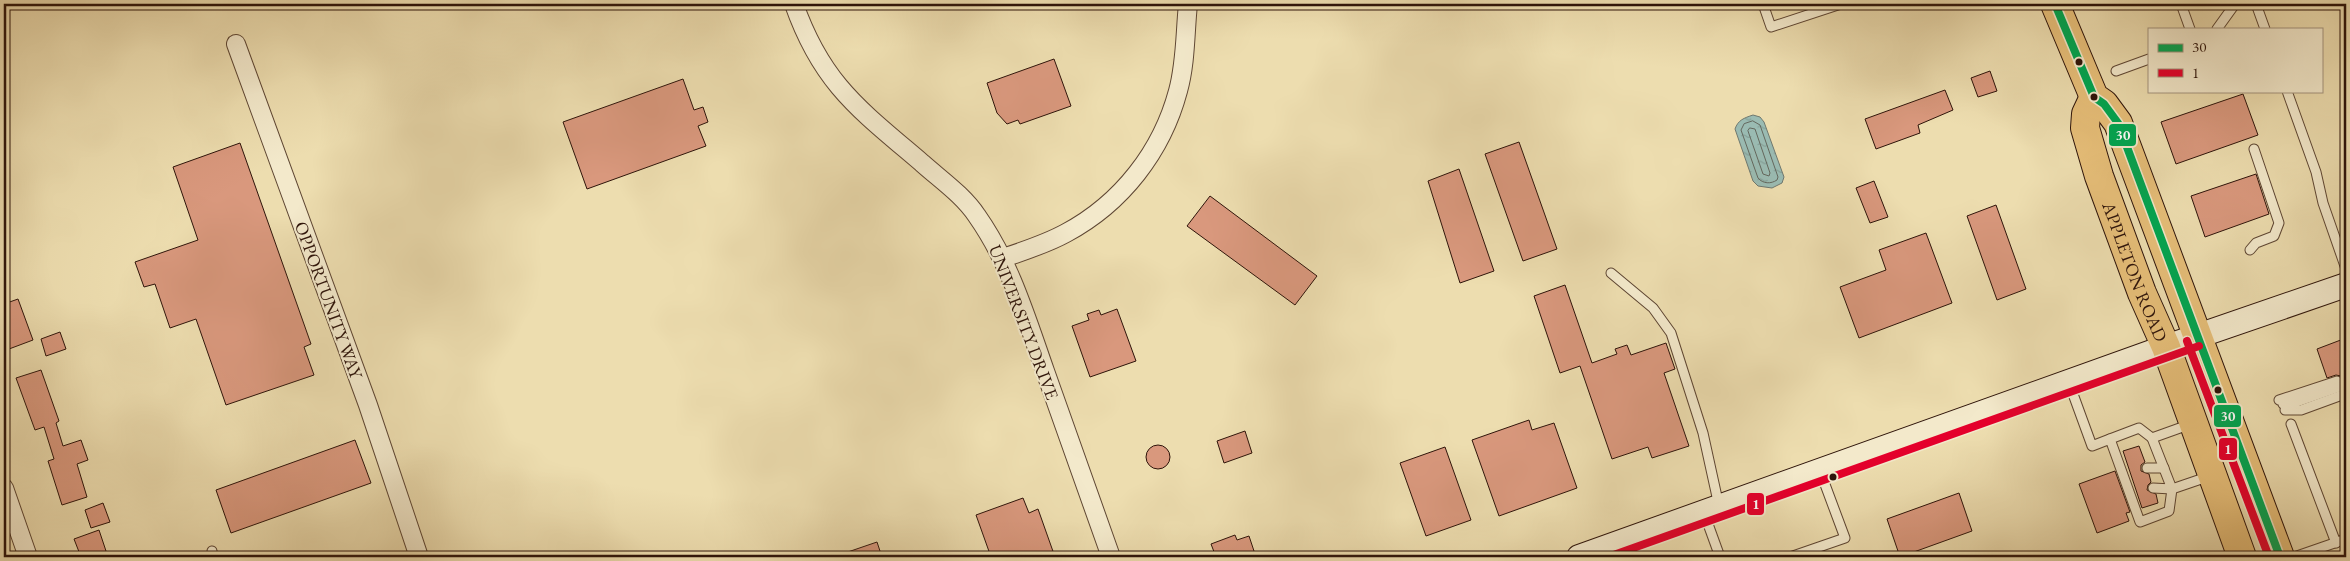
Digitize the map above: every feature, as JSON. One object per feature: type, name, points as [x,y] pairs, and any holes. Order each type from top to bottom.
[{"type":"main road","name":"APPLETON ROAD","points":[[2055,4],[2094,98],[2104,104],[2118,123],[2196,337],[2280,557]]},
{"type":"main road","name":"APPLETON ROAD","points":[[2094,98],[2085,121],[2093,158],[2134,272],[2166,347],[2242,557]]},
{"type":"main road","points":[[1579,557],[2166,347],[2346,285]]},
{"type":"street","name":"UNIVERSITY DRIVE","points":[[794,4],[805,33],[820,62],[838,87],[857,108],[959,194],[976,213],[1003,258],[1017,292],[1111,557]]},
{"type":"street","points":[[1003,258],[1066,233],[1096,214],[1119,194],[1140,170],[1160,138],[1178,89],[1184,60],[1188,4]]},
{"type":"street","name":"OPPORTUNITY WAY","points":[[236,44],[368,405],[419,557]]},
{"type":"street","points":[[4,488],[28,557]]},
{"type":"lane","points":[[1763,4],[1771,27],[1841,4]]},
{"type":"lane","points":[[2180,4],[2190,28]]},
{"type":"lane","points":[[2218,28],[2235,4]]},
{"type":"lane","points":[[2256,4],[2265,28]]},
{"type":"lane","points":[[2116,71],[2148,59]]},
{"type":"lane","points":[[2288,92],[2316,172],[2323,203],[2346,269]]},
{"type":"lane","points":[[2250,250],[2256,243],[2274,236],[2279,223],[2254,149]]},
{"type":"lane","points":[[1611,273],[1653,308],[1671,333],[1703,433],[1712,510],[1720,557]]},
{"type":"lane","points":[[2068,382],[2092,446],[2139,428],[2152,438],[2172,490],[2169,511],[2140,522],[2131,486],[2124,467],[2110,440]]},
{"type":"lane","points":[[2339,388],[2301,410],[2282,405],[2339,388]]},
{"type":"lane","points":[[2152,438],[2194,424]]},
{"type":"lane","points":[[2291,424],[2336,542]]},
{"type":"lane","points":[[2147,468],[2164,468]]},
{"type":"lane","points":[[1790,557],[1845,538],[1820,471]]},
{"type":"lane","points":[[2154,488],[2172,490],[2213,475]]},
{"type":"lane","points":[[2294,557],[2346,539]]},
{"type":"water","points":[[1753,115],[1760,117],[1764,122],[1784,177],[1782,183],[1772,188],[1758,186],[1753,181],[1735,129],[1738,123]]},
{"type":"building","points":[[1054,59],[1071,106],[1020,124],[1018,120],[1007,124],[997,113],[987,83]]},
{"type":"building","points":[[1990,71],[1997,91],[1978,97],[1971,78]]},
{"type":"building","points":[[683,79],[694,110],[703,107],[708,122],[698,126],[706,146],[587,189],[563,122]]},
{"type":"building","points":[[1945,90],[1953,110],[1918,125],[1920,133],[1876,149],[1865,119]]},
{"type":"building","points":[[2243,94],[2258,135],[2176,164],[2161,122]]},
{"type":"building","points":[[1519,142],[1557,249],[1523,261],[1485,154]]},
{"type":"building","points":[[240,143],[311,344],[304,347],[314,375],[226,405],[196,319],[170,328],[155,284],[144,287],[135,262],[198,240],[173,167]]},
{"type":"building","points":[[1459,169],[1494,271],[1460,283],[1428,181]]},
{"type":"building","points":[[2256,174],[2269,214],[2205,237],[2191,196]]},
{"type":"building","points":[[1874,181],[1888,217],[1870,223],[1856,188]]},
{"type":"building","points":[[1210,196],[1317,276],[1295,305],[1187,226]]},
{"type":"building","points":[[1996,205],[2026,289],[1997,300],[1967,216]]},
{"type":"building","points":[[1926,233],[1952,303],[1859,338],[1840,287],[1886,270],[1879,250]]},
{"type":"building","points":[[1565,285],[1592,363],[1617,354],[1615,349],[1627,345],[1631,355],[1666,343],[1675,369],[1664,373],[1689,446],[1652,458],[1648,447],[1612,459],[1580,366],[1560,373],[1534,296]]},
{"type":"building","points":[[18,299],[33,340],[9,349],[6,341],[4,342],[4,304]]},
{"type":"building","points":[[1117,309],[1136,361],[1090,377],[1072,326],[1089,320],[1087,314],[1099,310],[1101,315]]},
{"type":"building","points":[[60,332],[66,349],[46,356],[41,339]]},
{"type":"building","points":[[2346,338],[2346,390],[2341,376],[2336,375],[2327,378],[2317,349]]},
{"type":"building","points":[[41,370],[59,421],[56,423],[63,446],[81,440],[88,460],[77,464],[87,497],[62,505],[48,461],[54,459],[44,427],[35,430],[16,378]]},
{"type":"building","points":[[1529,420],[1532,430],[1554,423],[1577,488],[1499,516],[1472,440]]},
{"type":"building","points":[[1245,431],[1252,453],[1224,463],[1217,441]]},
{"type":"building","points":[[355,440],[371,483],[231,533],[216,490]]},
{"type":"building","points":[[1158,445],[1167,448],[1170,457],[1167,466],[1158,469],[1149,466],[1146,457],[1149,448]]},
{"type":"building","points":[[2139,446],[2145,462],[2141,465],[2141,471],[2149,474],[2151,482],[2147,490],[2156,494],[2158,503],[2142,508],[2123,451]]},
{"type":"building","points":[[1445,447],[1471,520],[1426,536],[1400,463]]},
{"type":"building","points":[[2115,471],[2130,512],[2126,513],[2129,521],[2097,533],[2079,484]]},
{"type":"building","points":[[1959,493],[1972,531],[1900,557],[1887,519]]},
{"type":"building","points":[[1023,498],[1029,513],[1038,509],[1055,557],[991,557],[976,515]]},
{"type":"building","points":[[103,503],[110,522],[91,528],[85,510]]},
{"type":"building","points":[[99,530],[108,557],[81,557],[74,539]]},
{"type":"building","points":[[1235,535],[1237,540],[1249,536],[1256,557],[1216,557],[1211,544]]},
{"type":"building","points":[[877,542],[882,557],[839,557],[839,555]]},
{"type":"transit line","name":"30","points":[[2055,4],[2094,97],[2104,104],[2118,123],[2280,557]]},
{"type":"transit line","name":"1","points":[[2187,341],[2269,557]]},
{"type":"transit line","name":"1","points":[[1608,557],[2199,346]]}]
